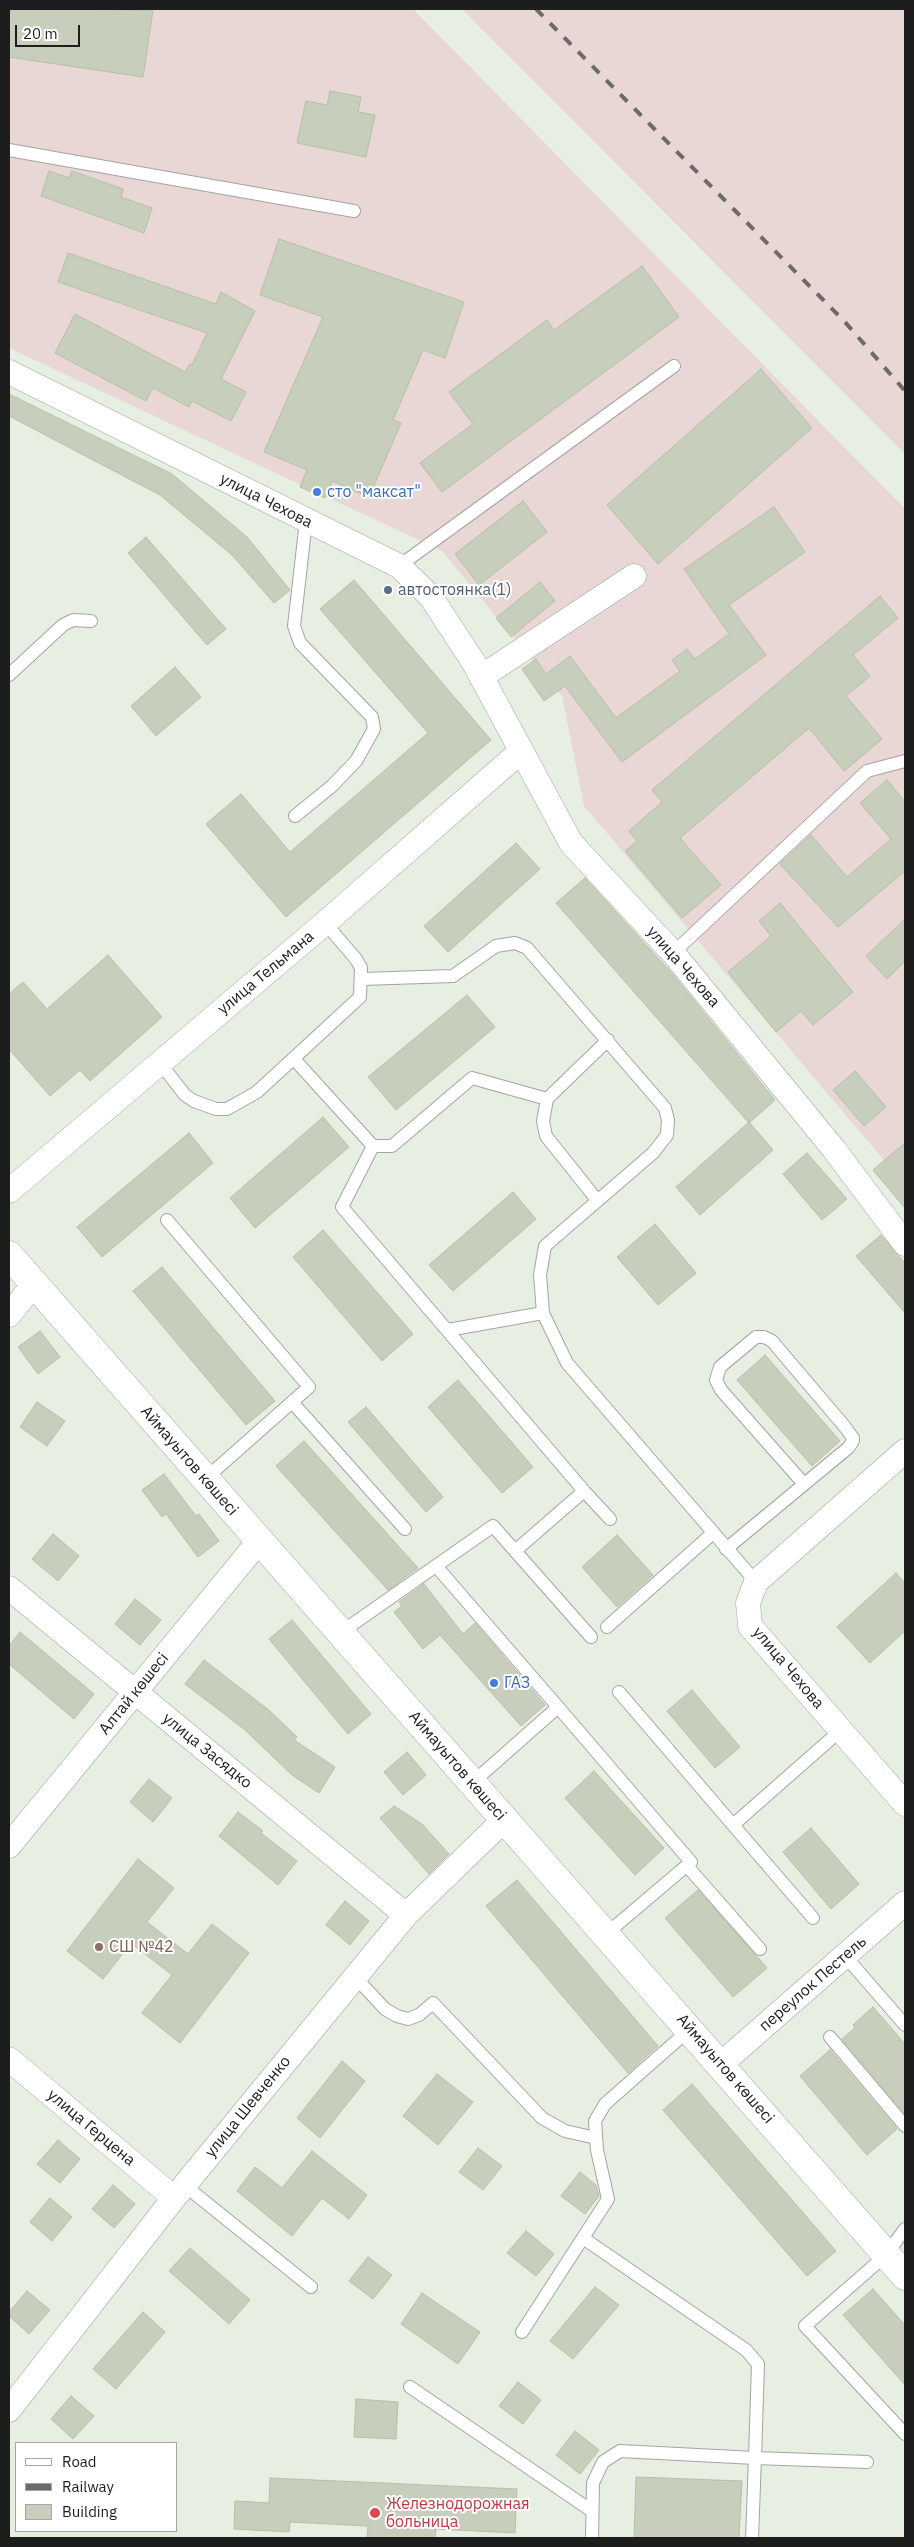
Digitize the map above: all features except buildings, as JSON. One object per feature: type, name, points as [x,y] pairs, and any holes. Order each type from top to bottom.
[{"type":"street","name":"улица Чехова","points":[[9,372],[399,566],[431,596],[481,677],[571,843],[673,953],[833,1148],[905,1244]]},
{"type":"street","points":[[481,677],[634,576]]},
{"type":"street","name":"улица Тельмана","points":[[9,1191],[325,923],[520,752]]},
{"type":"street","name":"Аймауытов көшесі","points":[[9,1255],[504,1820],[721,2064],[905,2276]]},
{"type":"street","points":[[9,1314],[34,1284]]},
{"type":"street","points":[[756,1582],[905,1452]]},
{"type":"street","name":"Алтай көшесі","points":[[9,1846],[259,1541]]},
{"type":"street","name":"улица Чехова","points":[[756,1582],[748,1603],[750,1626],[905,1804]]},
{"type":"street","name":"улица Засядко","points":[[9,1588],[406,1915]]},
{"type":"street","name":"улица Шевченко","points":[[9,2410],[179,2191],[406,1915],[504,1820]]},
{"type":"street","name":"переулок Пестель","points":[[721,2064],[905,1904]]},
{"type":"street","name":"улица Герцена","points":[[9,2059],[179,2191]]},
{"type":"lane","points":[[9,150],[354,211]]},
{"type":"lane","points":[[399,566],[674,366]]},
{"type":"lane","points":[[295,816],[332,786],[356,761],[374,729],[372,717],[300,643],[294,626],[306,521]]},
{"type":"lane","points":[[9,675],[63,625],[73,620],[91,621]]},
{"type":"lane","points":[[673,953],[867,770],[905,761]]},
{"type":"lane","points":[[160,1063],[185,1095],[194,1101],[216,1109],[228,1109],[257,1092],[360,997],[361,968],[356,959],[325,923]]},
{"type":"lane","points":[[362,980],[453,976],[496,946],[515,943],[527,948],[665,1108],[668,1120],[667,1135],[653,1153],[545,1246],[540,1275],[543,1313],[567,1363],[756,1582]]},
{"type":"lane","points":[[597,1200],[546,1136],[543,1122],[547,1099],[608,1040]]},
{"type":"lane","points":[[294,1059],[373,1146],[392,1146],[472,1078],[547,1099]]},
{"type":"lane","points":[[373,1146],[342,1207],[610,1519]]},
{"type":"lane","points":[[167,1220],[310,1387],[204,1479]]},
{"type":"lane","points":[[448,1330],[543,1313]]},
{"type":"lane","points":[[726,1548],[848,1448],[852,1444],[853,1438],[772,1341],[764,1337],[756,1337],[720,1367],[716,1380],[721,1390],[804,1484]]},
{"type":"lane","points":[[292,1402],[406,1529]]},
{"type":"lane","points":[[515,1551],[584,1491]]},
{"type":"lane","points":[[340,1633],[493,1526],[591,1637]]},
{"type":"lane","points":[[607,1627],[713,1533]]},
{"type":"lane","points":[[436,1566],[691,1862],[606,1934]]},
{"type":"lane","points":[[618,1692],[813,1918]]},
{"type":"lane","points":[[472,1783],[558,1707]]},
{"type":"lane","points":[[734,1825],[841,1730]]},
{"type":"lane","points":[[687,1866],[760,1949]]},
{"type":"lane","points":[[845,1956],[905,2025]]},
{"type":"lane","points":[[355,1977],[385,2009],[397,2016],[408,2019],[419,2015],[433,2002],[542,2118],[565,2132],[596,2138]]},
{"type":"lane","points":[[522,2332],[608,2199],[596,2138],[595,2121],[605,2104],[690,2029]]},
{"type":"lane","points":[[830,2037],[905,2126]]},
{"type":"lane","points":[[179,2191],[311,2288]]},
{"type":"lane","points":[[905,2229],[886,2255],[804,2326],[905,2434]]},
{"type":"lane","points":[[583,2238],[746,2350],[758,2364],[752,2538]]},
{"type":"lane","points":[[410,2387],[592,2512]]},
{"type":"lane","points":[[592,2538],[593,2483],[603,2462],[620,2452],[867,2462]]},
{"type":"shaded area","points":[[9,9],[413,9],[905,509],[905,1185],[584,806],[562,696],[442,551],[9,348]]},
{"type":"shaded area","points":[[462,9],[905,9],[905,454]]},
{"type":"railway","points":[[536,9],[845,322],[905,391]]},
{"type":"place","name":"сто \"максат\"","points":[[317,492]]},
{"type":"place","name":"автостоянка(1)","points":[[388,590]]},
{"type":"place","name":"ГАЗ","points":[[494,1683]]},
{"type":"place","name":"СШ №42","points":[[99,1947]]},
{"type":"place","name":"Железнодорожная больница","points":[[375,2513]]}]
